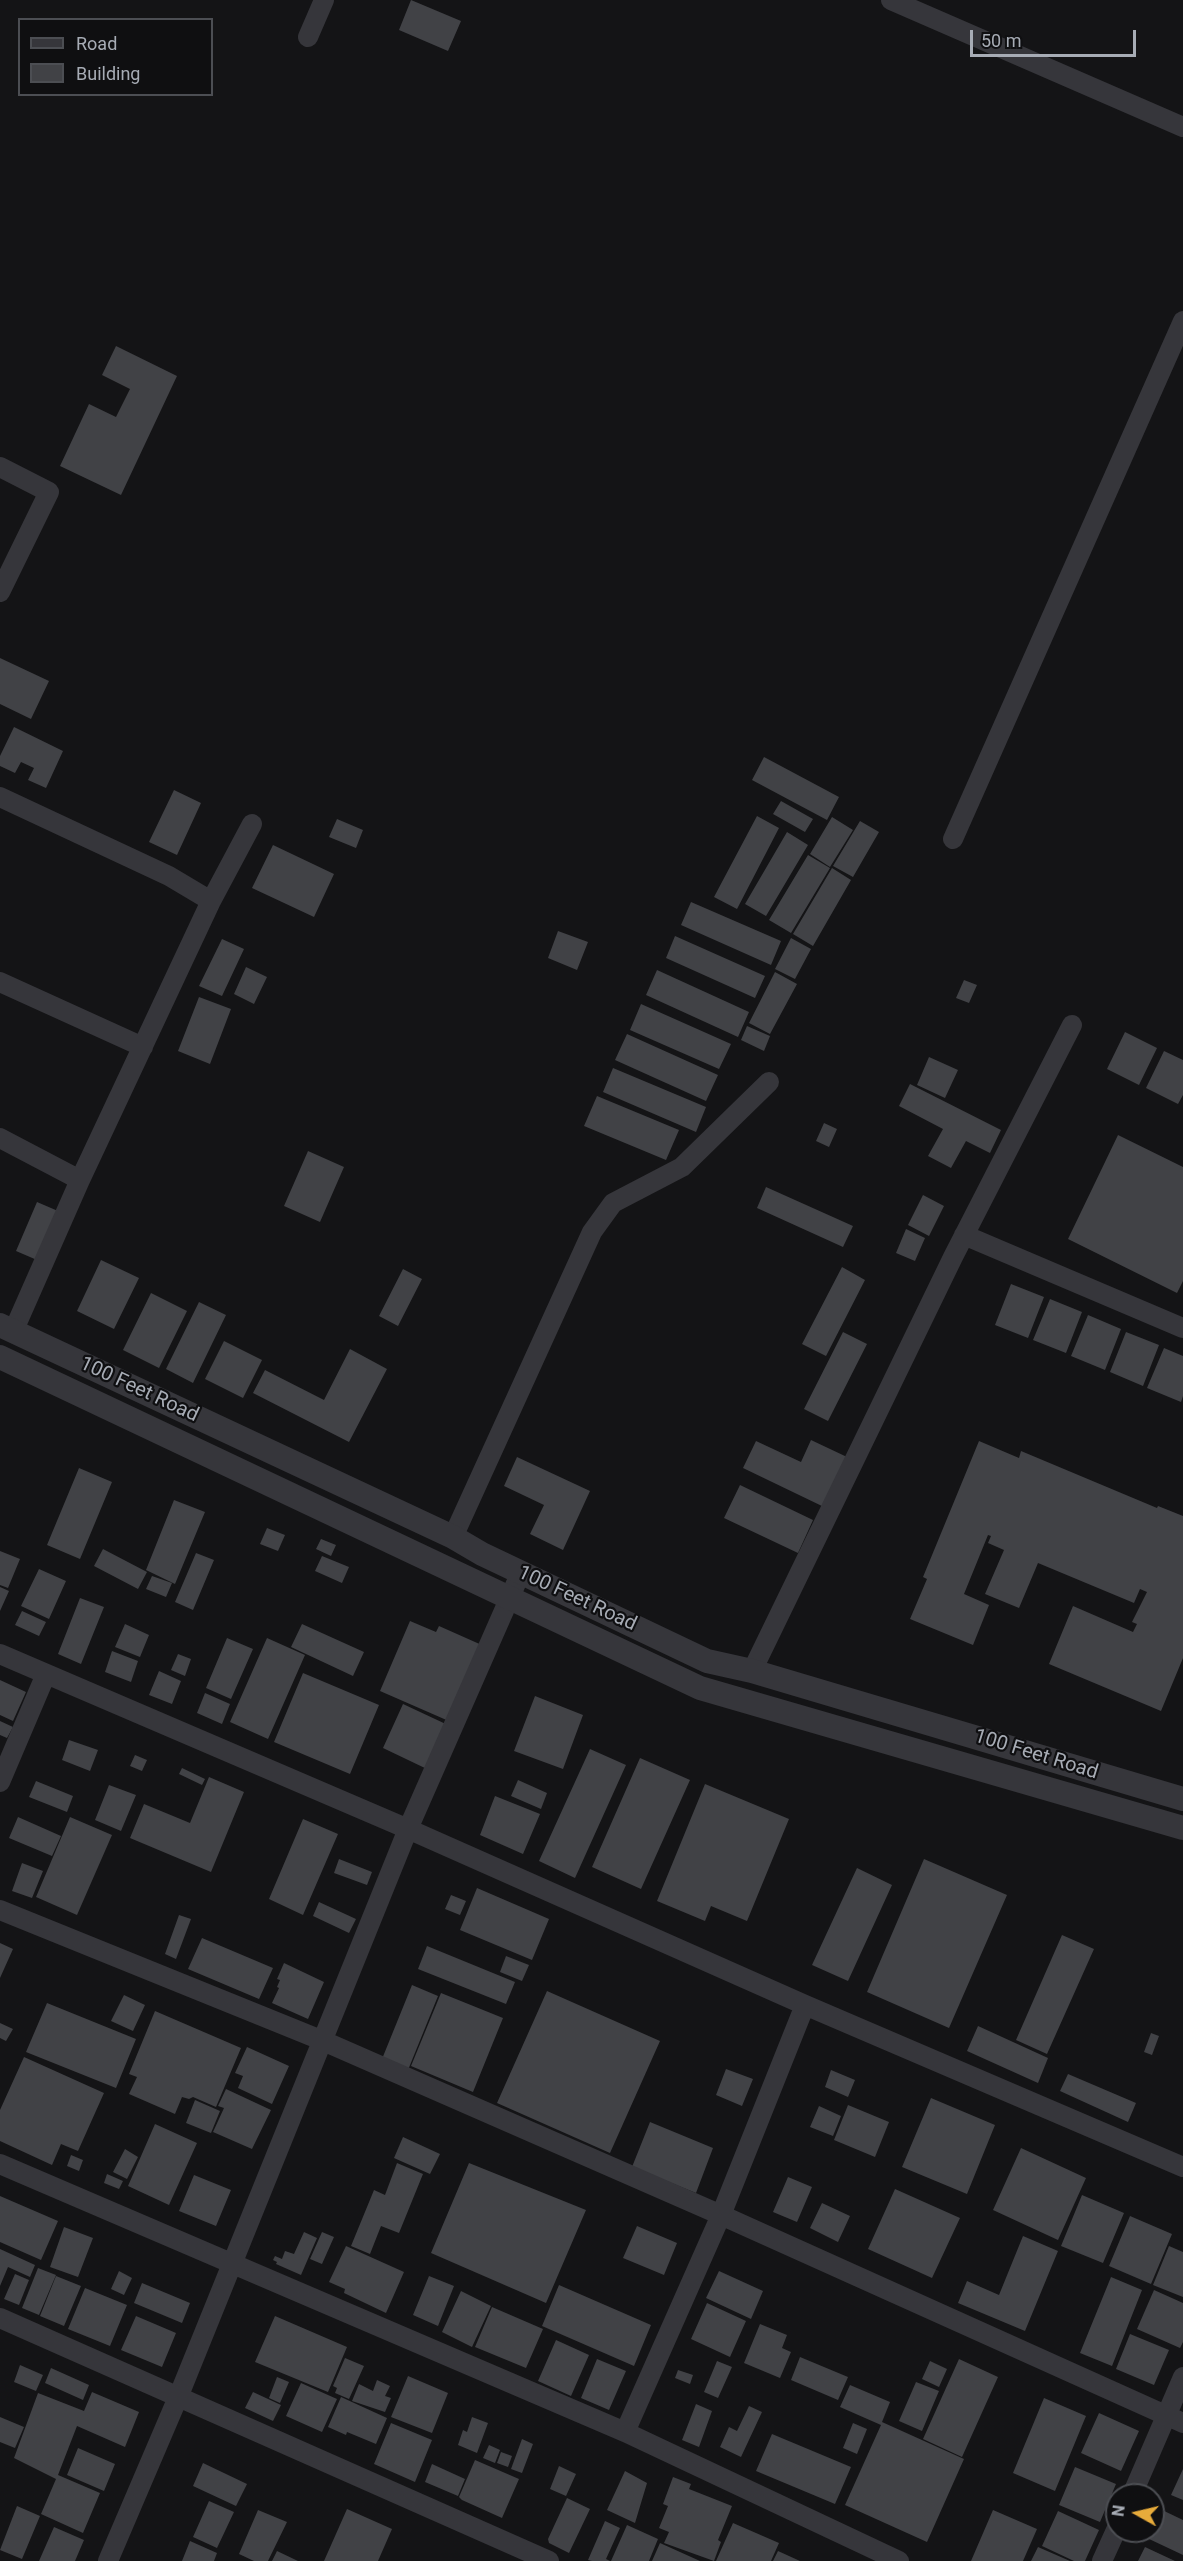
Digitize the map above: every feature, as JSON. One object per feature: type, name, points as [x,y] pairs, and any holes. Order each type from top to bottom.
[{"type":"street","points":[[308,37],[324,0]]},
{"type":"street","points":[[891,0],[1183,127]]},
{"type":"street","points":[[953,839],[1183,321]]},
{"type":"street","points":[[0,467],[49,492],[0,592]]},
{"type":"street","points":[[0,797],[169,876],[211,901]]},
{"type":"street","points":[[6,1329],[80,1180],[211,901],[252,824]]},
{"type":"street","points":[[0,982],[143,1047]]},
{"type":"street","points":[[752,1671],[964,1235],[1072,1025]]},
{"type":"street","points":[[453,1537],[592,1232],[613,1203],[682,1167],[769,1082]]},
{"type":"street","points":[[0,1138],[80,1180]]},
{"type":"street","points":[[964,1235],[1183,1328]]},
{"type":"street","name":"100 Feet Road","points":[[6,1329],[453,1537],[482,1554],[707,1660],[752,1671],[1183,1799]]},
{"type":"street","name":"100 Feet Road","points":[[0,1357],[700,1688],[1183,1828]]},
{"type":"street","points":[[108,2561],[179,2396],[408,1829],[521,1572]]},
{"type":"street","points":[[0,1654],[1183,2167]]},
{"type":"street","points":[[0,1782],[46,1674]]},
{"type":"street","points":[[0,1910],[321,2040],[721,2215],[1175,2420]]},
{"type":"street","points":[[625,2432],[721,2215],[805,2005]]},
{"type":"street","points":[[0,2164],[625,2432],[899,2561]]},
{"type":"street","points":[[0,2318],[549,2561]]},
{"type":"street","points":[[1139,2483],[1175,2420],[1183,2377]]},
{"type":"street","points":[[1102,2561],[1110,2543]]},
{"type":"building","points":[[411,0],[461,21],[448,51],[399,30]]},
{"type":"building","points":[[116,346],[177,376],[121,495],[60,466],[89,404],[116,417],[130,389],[102,375]]},
{"type":"building","points":[[0,658],[49,681],[31,719],[0,704]]},
{"type":"building","points":[[14,727],[63,751],[46,788],[28,780],[34,768],[21,762],[15,773],[0,766],[0,756]]},
{"type":"building","points":[[764,757],[839,797],[827,820],[752,780]]},
{"type":"building","points":[[174,790],[201,803],[177,855],[149,842]]},
{"type":"building","points":[[781,801],[813,819],[805,832],[773,814]]},
{"type":"building","points":[[757,816],[779,828],[737,909],[714,897]]},
{"type":"building","points":[[832,817],[853,830],[830,867],[810,854]]},
{"type":"building","points":[[337,819],[363,830],[356,848],[329,837]]},
{"type":"building","points":[[860,821],[879,832],[853,877],[833,866]]},
{"type":"building","points":[[787,832],[808,845],[766,916],[745,904]]},
{"type":"building","points":[[273,845],[334,874],[314,917],[252,888]]},
{"type":"building","points":[[808,855],[830,868],[791,933],[769,920]]},
{"type":"building","points":[[832,868],[851,880],[813,946],[793,934]]},
{"type":"building","points":[[691,902],[781,941],[771,965],[681,925]]},
{"type":"building","points":[[558,931],[588,942],[577,970],[548,958]]},
{"type":"building","points":[[675,936],[765,976],[755,998],[666,958]]},
{"type":"building","points":[[791,938],[811,949],[795,979],[775,969]]},
{"type":"building","points":[[222,939],[244,949],[222,996],[199,986]]},
{"type":"building","points":[[246,967],[267,977],[254,1004],[234,994]]},
{"type":"building","points":[[657,970],[749,1012],[738,1037],[646,995]]},
{"type":"building","points":[[775,972],[797,984],[770,1034],[749,1023]]},
{"type":"building","points":[[964,980],[977,985],[969,1003],[956,998]]},
{"type":"building","points":[[199,997],[231,1009],[210,1064],[178,1051]]},
{"type":"building","points":[[641,1004],[731,1044],[719,1069],[630,1030]]},
{"type":"building","points":[[747,1026],[770,1036],[764,1051],[741,1040]]},
{"type":"building","points":[[1125,1032],[1157,1048],[1139,1085],[1107,1069]]},
{"type":"building","points":[[627,1034],[718,1075],[706,1101],[615,1060]]},
{"type":"building","points":[[1164,1051],[1183,1060],[1183,1095],[1178,1104],[1146,1088]]},
{"type":"building","points":[[929,1057],[958,1070],[945,1098],[917,1085]]},
{"type":"building","points":[[613,1068],[706,1107],[696,1132],[603,1092]]},
{"type":"building","points":[[910,1084],[1001,1130],[990,1153],[966,1141],[951,1168],[928,1156],[943,1129],[899,1106]]},
{"type":"building","points":[[597,1096],[679,1130],[666,1160],[584,1126]]},
{"type":"building","points":[[824,1123],[837,1129],[829,1147],[816,1141]]},
{"type":"building","points":[[1118,1135],[1183,1167],[1183,1281],[1177,1293],[1068,1239]]},
{"type":"building","points":[[308,1151],[344,1167],[320,1222],[284,1206]]},
{"type":"building","points":[[766,1187],[853,1226],[843,1247],[757,1208]]},
{"type":"building","points":[[923,1195],[944,1206],[929,1236],[908,1225]]},
{"type":"building","points":[[37,1202],[58,1211],[37,1260],[16,1251]]},
{"type":"building","points":[[906,1229],[925,1238],[915,1261],[896,1253]]},
{"type":"building","points":[[101,1260],[139,1278],[114,1329],[77,1311]]},
{"type":"building","points":[[842,1267],[865,1280],[826,1356],[802,1344]]},
{"type":"building","points":[[403,1269],[422,1279],[398,1326],[379,1316]]},
{"type":"building","points":[[1011,1284],[1044,1297],[1028,1338],[995,1325]]},
{"type":"building","points":[[151,1293],[187,1311],[159,1368],[123,1350]]},
{"type":"building","points":[[1050,1299],[1082,1312],[1066,1353],[1033,1340]]},
{"type":"building","points":[[199,1302],[226,1315],[193,1383],[166,1369]]},
{"type":"building","points":[[1088,1315],[1121,1329],[1105,1370],[1071,1356]]},
{"type":"building","points":[[843,1332],[867,1344],[828,1421],[804,1409]]},
{"type":"building","points":[[1126,1332],[1159,1345],[1143,1386],[1110,1372]]},
{"type":"building","points":[[224,1341],[262,1360],[243,1398],[205,1379]]},
{"type":"building","points":[[1164,1348],[1183,1356],[1181,1402],[1147,1388]]},
{"type":"building","points":[[350,1349],[387,1369],[349,1442],[253,1393],[265,1370],[324,1400]]},
{"type":"building","points":[[811,1440],[847,1457],[824,1507],[743,1468],[756,1441],[801,1462]]},
{"type":"building","points":[[979,1441],[1019,1458],[1021,1451],[1157,1508],[1158,1506],[1183,1516],[1183,1658],[1161,1711],[1049,1664],[1073,1606],[1133,1632],[1137,1624],[1132,1622],[1147,1592],[1140,1589],[1134,1603],[1038,1563],[1019,1608],[985,1594],[1004,1550],[988,1543],[991,1536],[988,1535],[964,1594],[989,1605],[973,1645],[910,1619],[927,1579],[923,1577]]},
{"type":"building","points":[[517,1457],[590,1491],[563,1550],[530,1534],[544,1505],[504,1486]]},
{"type":"building","points":[[79,1468],[112,1482],[80,1559],[47,1545]]},
{"type":"building","points":[[740,1485],[813,1520],[798,1553],[724,1518]]},
{"type":"building","points":[[174,1500],[205,1512],[175,1584],[146,1570]]},
{"type":"building","points":[[267,1528],[285,1535],[278,1551],[260,1544]]},
{"type":"building","points":[[321,1539],[336,1545],[331,1556],[316,1549]]},
{"type":"building","points":[[103,1549],[147,1572],[138,1589],[94,1566]]},
{"type":"building","points":[[0,1551],[20,1559],[8,1588],[0,1585]]},
{"type":"building","points":[[196,1553],[214,1560],[193,1610],[175,1602]]},
{"type":"building","points":[[322,1556],[349,1567],[342,1583],[315,1571]]},
{"type":"building","points":[[39,1569],[66,1581],[49,1619],[21,1606]]},
{"type":"building","points":[[152,1576],[172,1583],[166,1597],[146,1589]]},
{"type":"building","points":[[0,1587],[9,1591],[0,1611]]},
{"type":"building","points":[[80,1598],[104,1607],[81,1664],[58,1654]]},
{"type":"building","points":[[22,1611],[46,1622],[39,1636],[15,1625]]},
{"type":"building","points":[[410,1621],[436,1632],[439,1626],[484,1646],[451,1722],[380,1691]]},
{"type":"building","points":[[125,1624],[149,1635],[140,1657],[115,1647]]},
{"type":"building","points":[[302,1624],[364,1652],[353,1676],[291,1647]]},
{"type":"building","points":[[227,1638],[253,1649],[231,1699],[206,1688]]},
{"type":"building","points":[[267,1638],[305,1655],[268,1739],[230,1722]]},
{"type":"building","points":[[112,1651],[138,1661],[131,1682],[105,1672]]},
{"type":"building","points":[[178,1654],[191,1659],[185,1676],[171,1670]]},
{"type":"building","points":[[159,1671],[181,1681],[172,1704],[149,1695]]},
{"type":"building","points":[[303,1673],[379,1705],[350,1774],[274,1742]]},
{"type":"building","points":[[0,1680],[26,1692],[13,1721],[0,1715]]},
{"type":"building","points":[[205,1693],[230,1704],[222,1724],[197,1713]]},
{"type":"building","points":[[535,1696],[583,1715],[563,1769],[514,1751]]},
{"type":"building","points":[[403,1704],[450,1726],[429,1770],[383,1748]]},
{"type":"building","points":[[0,1721],[13,1727],[7,1738],[0,1735]]},
{"type":"building","points":[[69,1740],[98,1750],[90,1771],[62,1760]]},
{"type":"building","points":[[590,1749],[626,1765],[575,1878],[539,1861]]},
{"type":"building","points":[[135,1755],[147,1760],[142,1771],[130,1766]]},
{"type":"building","points":[[640,1758],[690,1780],[641,1889],[592,1867]]},
{"type":"building","points":[[182,1768],[205,1779],[202,1785],[179,1774]]},
{"type":"building","points":[[209,1777],[244,1792],[211,1872],[130,1838],[144,1804],[190,1823]]},
{"type":"building","points":[[518,1780],[547,1793],[541,1809],[511,1796]]},
{"type":"building","points":[[36,1781],[73,1796],[67,1812],[29,1797]]},
{"type":"building","points":[[705,1784],[789,1819],[747,1921],[711,1906],[705,1921],[657,1901]]},
{"type":"building","points":[[109,1785],[136,1795],[121,1831],[95,1820]]},
{"type":"building","points":[[495,1796],[540,1814],[523,1854],[480,1835]]},
{"type":"building","points":[[18,1817],[61,1836],[52,1856],[9,1838]]},
{"type":"building","points":[[70,1817],[112,1835],[77,1915],[36,1897]]},
{"type":"building","points":[[303,1819],[338,1834],[303,1915],[269,1899]]},
{"type":"building","points":[[339,1859],[372,1872],[367,1885],[334,1873]]},
{"type":"building","points":[[924,1859],[1007,1895],[949,2028],[867,1992]]},
{"type":"building","points":[[22,1863],[43,1871],[32,1898],[12,1891]]},
{"type":"building","points":[[857,1868],[892,1885],[848,1981],[812,1965]]},
{"type":"building","points":[[477,1888],[549,1919],[532,1960],[460,1930]]},
{"type":"building","points":[[451,1895],[466,1901],[460,1915],[445,1909]]},
{"type":"building","points":[[319,1902],[356,1919],[349,1933],[313,1916]]},
{"type":"building","points":[[179,1915],[191,1919],[176,1959],[165,1954]]},
{"type":"building","points":[[1062,1935],[1094,1949],[1047,2054],[1016,2040]]},
{"type":"building","points":[[202,1938],[273,1968],[259,1999],[188,1969]]},
{"type":"building","points":[[0,1943],[13,1949],[0,1978]]},
{"type":"building","points":[[427,1946],[515,1982],[506,2004],[418,1969]]},
{"type":"building","points":[[506,1956],[529,1965],[522,1981],[500,1972]]},
{"type":"building","points":[[284,1963],[324,1982],[308,2019],[272,2003],[279,1988],[277,1987],[280,1980],[277,1979]]},
{"type":"building","points":[[412,1985],[438,1996],[408,2070],[382,2059]]},
{"type":"building","points":[[547,1991],[660,2041],[610,2153],[497,2103]]},
{"type":"building","points":[[441,1993],[503,2018],[473,2092],[411,2066]]},
{"type":"building","points":[[124,1995],[145,2005],[133,2031],[111,2021]]},
{"type":"building","points":[[47,2003],[136,2039],[116,2088],[26,2052]]},
{"type":"building","points":[[155,2011],[241,2048],[216,2107],[193,2097],[189,2099],[182,2097],[175,2114],[129,2094],[137,2077],[129,2074]]},
{"type":"building","points":[[0,2023],[13,2029],[6,2041],[0,2038]]},
{"type":"building","points":[[978,2026],[1048,2058],[1038,2083],[967,2051]]},
{"type":"building","points":[[1151,2033],[1159,2036],[1152,2055],[1144,2052]]},
{"type":"building","points":[[247,2047],[289,2066],[272,2104],[238,2088],[243,2076],[235,2073]]},
{"type":"building","points":[[24,2057],[104,2093],[78,2151],[61,2144],[52,2165],[0,2141],[0,2110]]},
{"type":"building","points":[[726,2069],[753,2079],[742,2106],[716,2095]]},
{"type":"building","points":[[831,2070],[855,2080],[848,2097],[825,2087]]},
{"type":"building","points":[[1068,2074],[1136,2103],[1128,2122],[1060,2091]]},
{"type":"building","points":[[226,2089],[271,2110],[252,2149],[213,2132],[224,2108],[218,2106]]},
{"type":"building","points":[[931,2098],[995,2125],[967,2194],[902,2167]]},
{"type":"building","points":[[195,2100],[220,2111],[211,2133],[186,2123]]},
{"type":"building","points":[[848,2105],[889,2122],[875,2157],[834,2140]]},
{"type":"building","points":[[819,2106],[841,2116],[833,2136],[810,2127]]},
{"type":"building","points":[[650,2122],[713,2148],[696,2193],[632,2167]]},
{"type":"building","points":[[155,2124],[197,2143],[169,2205],[128,2186]]},
{"type":"building","points":[[403,2137],[440,2154],[430,2174],[394,2158]]},
{"type":"building","points":[[1021,2148],[1086,2178],[1058,2240],[993,2210]]},
{"type":"building","points":[[125,2149],[138,2157],[127,2179],[113,2172]]},
{"type":"building","points":[[71,2155],[83,2160],[79,2171],[67,2166]]},
{"type":"building","points":[[397,2163],[423,2174],[399,2233],[381,2226],[370,2254],[351,2246],[374,2190],[385,2195]]},
{"type":"building","points":[[469,2163],[586,2210],[546,2303],[431,2253]]},
{"type":"building","points":[[107,2174],[123,2181],[119,2189],[104,2183]]},
{"type":"building","points":[[194,2175],[231,2190],[216,2226],[179,2211]]},
{"type":"building","points":[[788,2177],[812,2187],[797,2222],[773,2212]]},
{"type":"building","points":[[895,2189],[960,2218],[932,2278],[868,2249]]},
{"type":"building","points":[[1082,2195],[1124,2213],[1103,2263],[1061,2246]]},
{"type":"building","points":[[0,2196],[58,2221],[41,2260],[0,2242]]},
{"type":"building","points":[[822,2203],[850,2216],[838,2242],[810,2228]]},
{"type":"building","points":[[1130,2216],[1172,2234],[1151,2284],[1109,2266]]},
{"type":"building","points":[[637,2226],[677,2243],[664,2275],[623,2258]]},
{"type":"building","points":[[64,2227],[93,2238],[78,2277],[50,2267]]},
{"type":"building","points":[[304,2232],[317,2238],[301,2275],[276,2264],[277,2262],[273,2260],[275,2256],[282,2259],[285,2251],[294,2254]]},
{"type":"building","points":[[322,2232],[334,2237],[322,2264],[310,2259]]},
{"type":"building","points":[[1023,2236],[1058,2251],[1025,2331],[958,2303],[967,2281],[999,2295]]},
{"type":"building","points":[[346,2246],[404,2272],[386,2313],[344,2293],[345,2289],[329,2282]]},
{"type":"building","points":[[1169,2246],[1183,2252],[1183,2297],[1153,2285]]},
{"type":"building","points":[[0,2249],[35,2265],[30,2277],[8,2267],[0,2286]]},
{"type":"building","points":[[38,2268],[56,2275],[39,2315],[22,2308]]},
{"type":"building","points":[[119,2271],[132,2278],[124,2295],[111,2289]]},
{"type":"building","points":[[719,2271],[763,2291],[751,2319],[706,2298]]},
{"type":"building","points":[[15,2274],[29,2280],[19,2305],[4,2299]]},
{"type":"building","points":[[56,2276],[81,2286],[64,2326],[40,2316]]},
{"type":"building","points":[[429,2276],[454,2286],[438,2326],[413,2315]]},
{"type":"building","points":[[1111,2277],[1142,2290],[1112,2366],[1080,2353]]},
{"type":"building","points":[[142,2283],[190,2303],[182,2323],[134,2303]]},
{"type":"building","points":[[559,2285],[651,2325],[634,2366],[542,2326]]},
{"type":"building","points":[[85,2288],[127,2305],[110,2346],[68,2329]]},
{"type":"building","points":[[1154,2290],[1183,2303],[1183,2342],[1180,2348],[1137,2329]]},
{"type":"building","points":[[461,2291],[491,2306],[472,2347],[442,2332]]},
{"type":"building","points":[[707,2303],[746,2321],[730,2357],[691,2339]]},
{"type":"building","points":[[492,2307],[543,2329],[526,2368],[475,2347]]},
{"type":"building","points":[[136,2316],[176,2333],[162,2367],[121,2350]]},
{"type":"building","points":[[275,2316],[347,2347],[328,2392],[255,2362]]},
{"type":"building","points":[[760,2324],[787,2335],[782,2348],[791,2352],[780,2378],[744,2363]]},
{"type":"building","points":[[1130,2334],[1169,2350],[1154,2385],[1116,2369]]},
{"type":"building","points":[[556,2340],[589,2355],[571,2396],[538,2381]]},
{"type":"building","points":[[800,2357],[848,2377],[838,2400],[791,2380]]},
{"type":"building","points":[[345,2358],[364,2366],[349,2399],[335,2393],[337,2388],[333,2386]]},
{"type":"building","points":[[597,2359],[626,2371],[609,2410],[581,2398]]},
{"type":"building","points":[[959,2359],[998,2377],[962,2457],[923,2439]]},
{"type":"building","points":[[717,2361],[732,2367],[718,2398],[704,2392]]},
{"type":"building","points":[[930,2361],[947,2369],[939,2387],[922,2379]]},
{"type":"building","points":[[20,2365],[43,2375],[36,2391],[14,2382]]},
{"type":"building","points":[[51,2368],[89,2385],[83,2400],[45,2383]]},
{"type":"building","points":[[678,2370],[693,2375],[690,2384],[675,2378]]},
{"type":"building","points":[[408,2376],[448,2393],[432,2433],[391,2417]]},
{"type":"building","points":[[277,2377],[289,2382],[280,2403],[269,2398]]},
{"type":"building","points":[[377,2380],[390,2386],[385,2396],[391,2398],[385,2412],[352,2401],[359,2384],[373,2391]]},
{"type":"building","points":[[916,2382],[939,2391],[922,2431],[899,2421]]},
{"type":"building","points":[[301,2383],[337,2399],[322,2432],[286,2416]]},
{"type":"building","points":[[850,2385],[890,2402],[882,2422],[964,2459],[927,2542],[845,2505],[881,2425],[840,2407]]},
{"type":"building","points":[[92,2392],[139,2412],[125,2447],[77,2426],[58,2475],[100,2493],[83,2533],[41,2514],[56,2479],[14,2458],[38,2393],[84,2411]]},
{"type":"building","points":[[253,2392],[281,2405],[273,2421],[245,2408]]},
{"type":"building","points":[[341,2397],[387,2418],[376,2444],[328,2427]]},
{"type":"building","points":[[1044,2398],[1086,2416],[1055,2491],[1013,2473]]},
{"type":"building","points":[[696,2404],[712,2411],[699,2447],[682,2440]]},
{"type":"building","points":[[749,2406],[762,2412],[741,2457],[720,2447],[729,2427],[737,2431]]},
{"type":"building","points":[[1099,2413],[1139,2431],[1121,2471],[1081,2453]]},
{"type":"building","points":[[0,2417],[24,2427],[15,2448],[0,2442]]},
{"type":"building","points":[[472,2417],[488,2423],[477,2453],[458,2445],[463,2430],[467,2432]]},
{"type":"building","points":[[391,2423],[432,2440],[415,2482],[374,2464]]},
{"type":"building","points":[[853,2423],[867,2429],[857,2454],[843,2448]]},
{"type":"building","points":[[772,2434],[851,2467],[835,2504],[756,2471]]},
{"type":"building","points":[[522,2439],[533,2444],[522,2473],[511,2469]]},
{"type":"building","points":[[489,2445],[500,2450],[495,2463],[483,2458]]},
{"type":"building","points":[[78,2448],[115,2464],[104,2491],[67,2475]]},
{"type":"building","points":[[501,2452],[512,2456],[508,2467],[497,2463]]},
{"type":"building","points":[[475,2460],[519,2479],[502,2518],[459,2497]]},
{"type":"building","points":[[203,2463],[247,2484],[236,2506],[193,2486]]},
{"type":"building","points":[[432,2464],[465,2479],[458,2496],[425,2482]]},
{"type":"building","points":[[559,2466],[576,2474],[566,2496],[550,2489]]},
{"type":"building","points":[[1075,2467],[1114,2483],[1105,2483],[1105,2510],[1100,2522],[1059,2505]]},
{"type":"building","points":[[1183,2469],[1183,2500],[1171,2495]]},
{"type":"building","points":[[625,2471],[647,2483],[635,2523],[607,2510]]},
{"type":"building","points":[[673,2477],[691,2484],[689,2489],[732,2506],[718,2540],[721,2542],[714,2561],[664,2543],[669,2532],[659,2528],[668,2506],[663,2504]]},
{"type":"building","points":[[567,2498],[590,2509],[569,2553],[549,2543],[548,2539]]},
{"type":"building","points":[[209,2501],[234,2512],[217,2548],[193,2537]]},
{"type":"building","points":[[17,2506],[40,2516],[22,2559],[0,2550]]},
{"type":"building","points":[[347,2509],[392,2529],[378,2561],[324,2561]]},
{"type":"building","points":[[258,2510],[287,2522],[268,2561],[254,2561],[239,2554]]},
{"type":"building","points":[[993,2510],[1037,2529],[1023,2561],[971,2561]]},
{"type":"building","points":[[1058,2511],[1099,2530],[1085,2561],[1074,2561],[1042,2546]]},
{"type":"building","points":[[1165,2511],[1183,2520],[1183,2555],[1158,2543],[1165,2543]]},
{"type":"building","points":[[605,2521],[620,2528],[606,2559],[610,2561],[588,2560]]},
{"type":"building","points":[[733,2523],[779,2543],[771,2561],[716,2561]]},
{"type":"building","points":[[627,2525],[658,2539],[649,2561],[611,2561]]},
{"type":"building","points":[[54,2527],[84,2540],[75,2561],[39,2561]]},
{"type":"building","points":[[190,2541],[217,2553],[214,2561],[182,2561]]},
{"type":"building","points":[[660,2543],[700,2561],[652,2561]]},
{"type":"building","points":[[1038,2547],[1070,2561],[1031,2561]]},
{"type":"building","points":[[1145,2547],[1175,2561],[1138,2561]]},
{"type":"building","points":[[277,2551],[298,2561],[272,2561]]},
{"type":"building","points":[[778,2551],[800,2561],[773,2561]]}]
